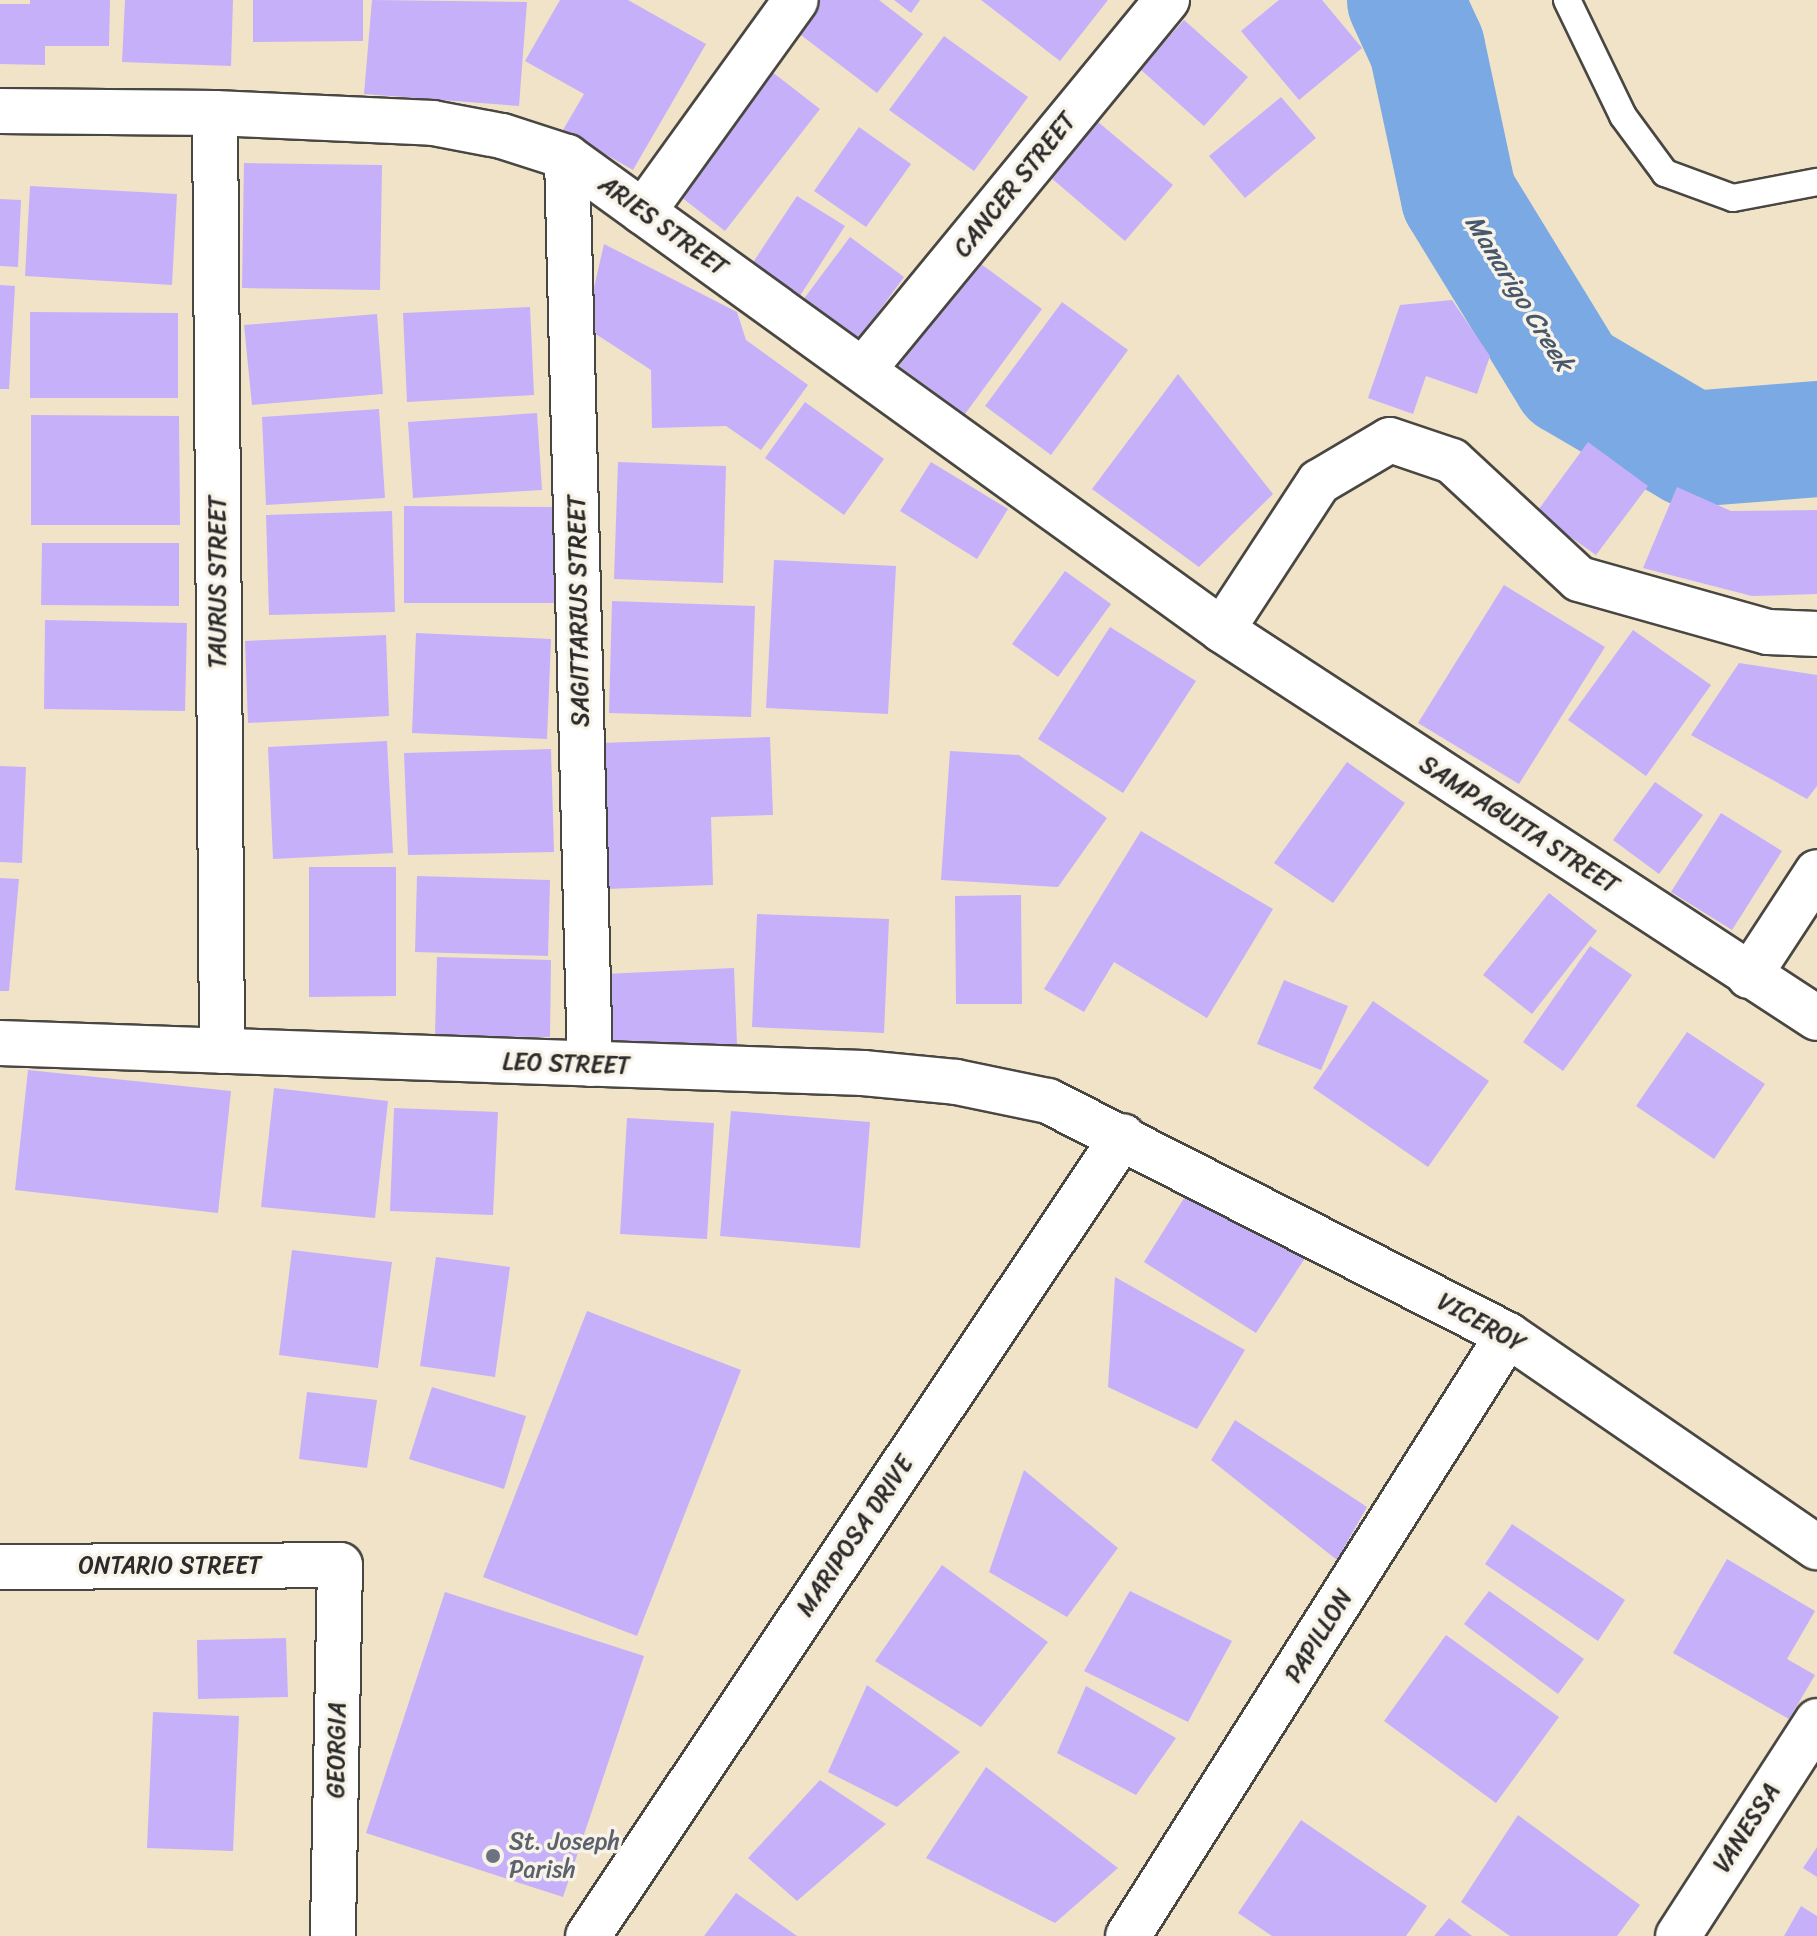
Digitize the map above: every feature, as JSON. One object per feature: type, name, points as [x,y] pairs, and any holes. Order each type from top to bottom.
[{"type":"street","points":[[643,212],[796,0]]},
{"type":"street","name":"CANCER STREET","points":[[863,370],[1167,0]]},
{"type":"street","name":"ARIES STREET","points":[[0,111],[215,113],[433,123],[502,136],[567,157],[1222,630]]},
{"type":"street","name":"TAURUS STREET","points":[[215,113],[222,1051]]},
{"type":"street","name":"SAGITTARIUS STREET","points":[[567,157],[590,1064]]},
{"type":"street","points":[[1222,630],[1319,482],[1390,440],[1452,461],[1579,579],[1768,632],[1817,634]]},
{"type":"street","name":"SAMPAGUITA STREET","points":[[1222,630],[1817,1018]]},
{"type":"street","points":[[1749,976],[1817,872]]},
{"type":"street","name":"LEO STREET","points":[[0,1043],[863,1073],[956,1082],[1048,1101],[1123,1136]]},
{"type":"street","name":"VICEROY","points":[[1123,1136],[1508,1335],[1817,1547]]},
{"type":"street","name":"MARIPOSA DRIVE","points":[[588,1936],[1123,1136]]},
{"type":"street","name":"PAPILLON","points":[[1128,1936],[1508,1335]]},
{"type":"street","name":"ONTARIO STREET","points":[[0,1567],[340,1565]]},
{"type":"street","name":"GEORGIA","points":[[333,1936],[340,1565]]},
{"type":"street","name":"VANESSA","points":[[1678,1936],[1817,1721]]},
{"type":"lane","points":[[1567,0],[1623,116],[1665,173],[1733,198],[1817,182]]},
{"type":"building","points":[[30,0],[110,0],[109,46],[45,46],[45,65],[0,64],[0,4],[30,4]]},
{"type":"building","points":[[125,0],[233,0],[231,66],[122,62]]},
{"type":"building","points":[[253,0],[363,0],[363,41],[253,42]]},
{"type":"building","points":[[372,0],[527,2],[519,106],[364,94]]},
{"type":"building","points":[[560,0],[628,0],[706,44],[633,170],[563,130],[584,94],[525,61]]},
{"type":"building","points":[[815,0],[879,0],[923,34],[877,93],[793,29]]},
{"type":"building","points":[[894,0],[920,0],[911,13]]},
{"type":"building","points":[[981,0],[1108,0],[1060,61]]},
{"type":"building","points":[[1279,0],[1322,0],[1362,48],[1299,100],[1241,31]]},
{"type":"building","points":[[1184,20],[1248,77],[1204,126],[1140,69]]},
{"type":"building","points":[[944,36],[1028,97],[974,171],[889,110]]},
{"type":"building","points":[[767,68],[820,109],[725,231],[672,190]]},
{"type":"building","points":[[1281,97],[1316,138],[1245,198],[1209,156]]},
{"type":"building","points":[[1091,116],[1173,185],[1125,241],[1043,171]]},
{"type":"building","points":[[859,127],[911,164],[866,227],[814,191]]},
{"type":"building","points":[[244,163],[382,165],[380,290],[242,288]]},
{"type":"building","points":[[30,186],[177,194],[172,285],[25,276]]},
{"type":"building","points":[[797,196],[845,226],[796,302],[748,270]]},
{"type":"building","points":[[0,199],[21,200],[18,267],[0,266]]},
{"type":"building","points":[[850,237],[904,277],[852,348],[797,308]]},
{"type":"building","points":[[604,244],[737,312],[746,340],[808,385],[761,450],[726,426],[652,428],[651,370],[585,327]]},
{"type":"building","points":[[977,261],[1042,309],[965,414],[899,366]]},
{"type":"building","points":[[0,285],[15,286],[9,389],[0,389]]},
{"type":"building","points":[[1452,300],[1490,356],[1477,394],[1426,376],[1413,414],[1368,398],[1400,305]]},
{"type":"building","points":[[1062,302],[1128,350],[1051,455],[985,406]]},
{"type":"building","points":[[530,307],[534,395],[407,402],[403,313]]},
{"type":"building","points":[[30,312],[178,313],[178,398],[30,398]]},
{"type":"building","points":[[377,314],[383,394],[252,405],[244,325]]},
{"type":"building","points":[[1178,374],[1273,494],[1199,567],[1092,489]]},
{"type":"building","points":[[805,402],[884,459],[844,515],[765,458]]},
{"type":"building","points":[[379,409],[385,498],[266,505],[262,417]]},
{"type":"building","points":[[537,413],[542,490],[413,498],[408,422]]},
{"type":"building","points":[[31,415],[179,416],[180,525],[31,525]]},
{"type":"building","points":[[1588,442],[1648,486],[1596,555],[1536,513]]},
{"type":"building","points":[[618,462],[726,466],[723,583],[614,579]]},
{"type":"building","points":[[931,462],[1008,509],[977,559],[900,511]]},
{"type":"building","points":[[1677,487],[1731,511],[1817,510],[1817,594],[1752,596],[1643,568]]},
{"type":"building","points":[[404,506],[556,507],[555,603],[404,603]]},
{"type":"building","points":[[392,511],[395,612],[269,615],[266,515]]},
{"type":"building","points":[[42,543],[179,543],[179,606],[41,605]]},
{"type":"building","points":[[774,560],[896,566],[888,714],[766,708]]},
{"type":"building","points":[[1065,571],[1111,604],[1058,677],[1012,644]]},
{"type":"building","points":[[1504,585],[1605,647],[1519,784],[1418,723]]},
{"type":"building","points":[[612,601],[755,606],[751,717],[609,713]]},
{"type":"building","points":[[45,620],[187,623],[185,711],[44,709]]},
{"type":"building","points":[[1110,627],[1196,681],[1123,793],[1038,739]]},
{"type":"building","points":[[1633,630],[1711,685],[1646,776],[1568,720]]},
{"type":"building","points":[[416,633],[551,639],[547,739],[412,733]]},
{"type":"building","points":[[386,635],[389,716],[248,723],[245,641]]},
{"type":"building","points":[[1739,663],[1817,675],[1817,786],[1807,799],[1691,735]]},
{"type":"building","points":[[770,737],[773,815],[711,817],[713,885],[606,889],[601,743]]},
{"type":"building","points":[[387,741],[393,853],[273,859],[268,747]]},
{"type":"building","points":[[551,749],[554,852],[408,855],[404,753]]},
{"type":"building","points":[[950,751],[1019,755],[1107,818],[1058,887],[941,880]]},
{"type":"building","points":[[1347,762],[1405,803],[1333,903],[1274,863]]},
{"type":"building","points":[[0,766],[26,767],[22,863],[0,862]]},
{"type":"building","points":[[1655,782],[1703,815],[1659,874],[1613,840]]},
{"type":"building","points":[[1721,813],[1782,851],[1732,930],[1671,892]]},
{"type":"building","points":[[1141,831],[1273,909],[1207,1018],[1114,962],[1084,1012],[1044,989]]},
{"type":"building","points":[[309,867],[396,867],[396,996],[309,997]]},
{"type":"building","points":[[417,876],[550,880],[548,956],[415,952]]},
{"type":"building","points":[[0,878],[19,879],[9,991],[0,991]]},
{"type":"building","points":[[1549,893],[1597,931],[1532,1014],[1483,975]]},
{"type":"building","points":[[1021,895],[1022,1004],[956,1004],[955,896]]},
{"type":"building","points":[[757,914],[889,919],[884,1033],[752,1027]]},
{"type":"building","points":[[1590,946],[1632,975],[1563,1071],[1523,1042]]},
{"type":"building","points":[[437,957],[551,960],[550,1037],[435,1036]]},
{"type":"building","points":[[734,968],[737,1044],[608,1050],[604,974]]},
{"type":"building","points":[[1284,980],[1348,1006],[1321,1070],[1257,1044]]},
{"type":"building","points":[[1373,1001],[1489,1081],[1428,1167],[1313,1088]]},
{"type":"building","points":[[1687,1032],[1765,1084],[1714,1159],[1636,1106]]},
{"type":"building","points":[[28,1070],[231,1091],[218,1213],[15,1190]]},
{"type":"building","points":[[274,1088],[388,1101],[375,1218],[261,1207]]},
{"type":"building","points":[[394,1108],[498,1112],[493,1215],[390,1211]]},
{"type":"building","points":[[731,1111],[870,1122],[860,1248],[720,1236]]},
{"type":"building","points":[[627,1118],[714,1123],[707,1239],[620,1234]]},
{"type":"building","points":[[1196,1179],[1309,1252],[1256,1333],[1144,1262]]},
{"type":"building","points":[[292,1250],[392,1262],[378,1368],[279,1355]]},
{"type":"building","points":[[436,1257],[510,1267],[495,1377],[420,1366]]},
{"type":"building","points":[[1115,1277],[1245,1350],[1197,1429],[1108,1387]]},
{"type":"building","points":[[587,1311],[741,1370],[637,1636],[483,1577]]},
{"type":"building","points":[[432,1387],[526,1416],[504,1489],[409,1459]]},
{"type":"building","points":[[307,1392],[377,1400],[367,1468],[299,1459]]},
{"type":"building","points":[[1235,1420],[1367,1507],[1337,1560],[1211,1460]]},
{"type":"building","points":[[1024,1470],[1118,1548],[1067,1617],[989,1572]]},
{"type":"building","points":[[1512,1524],[1625,1600],[1598,1641],[1485,1564]]},
{"type":"building","points":[[1727,1559],[1815,1611],[1787,1659],[1815,1675],[1789,1719],[1673,1653]]},
{"type":"building","points":[[942,1565],[1048,1642],[981,1727],[875,1661]]},
{"type":"building","points":[[1130,1591],[1232,1641],[1188,1722],[1084,1671]]},
{"type":"building","points":[[1489,1591],[1584,1659],[1558,1694],[1464,1624]]},
{"type":"building","points":[[445,1592],[644,1656],[563,1897],[366,1833]]},
{"type":"building","points":[[1446,1635],[1559,1717],[1496,1803],[1384,1721]]},
{"type":"building","points":[[286,1638],[288,1697],[198,1699],[197,1640]]},
{"type":"building","points":[[867,1685],[960,1752],[897,1807],[828,1772]]},
{"type":"building","points":[[1086,1686],[1176,1738],[1136,1795],[1057,1753]]},
{"type":"building","points":[[153,1712],[239,1716],[233,1851],[147,1848]]},
{"type":"building","points":[[986,1767],[1118,1868],[1055,1923],[926,1858]]},
{"type":"building","points":[[820,1780],[886,1824],[797,1901],[748,1858]]},
{"type":"building","points":[[1518,1815],[1640,1905],[1617,1936],[1510,1936],[1461,1902]]},
{"type":"building","points":[[1301,1820],[1427,1906],[1406,1936],[1272,1936],[1238,1913]]},
{"type":"building","points":[[1817,1847],[1817,1877],[1803,1868]]},
{"type":"building","points":[[736,1893],[797,1936],[704,1936]]},
{"type":"building","points":[[1801,1906],[1817,1916],[1817,1936],[1784,1936]]},
{"type":"building","points":[[1449,1918],[1472,1936],[1434,1936]]},
{"type":"waterway","name":"Manarigo Creek","points":[[1405,0],[1427,48],[1459,197],[1570,378],[1691,449],[1817,439]]},
{"type":"place","name":"St. Joseph Parish","points":[[493,1856]]}]
